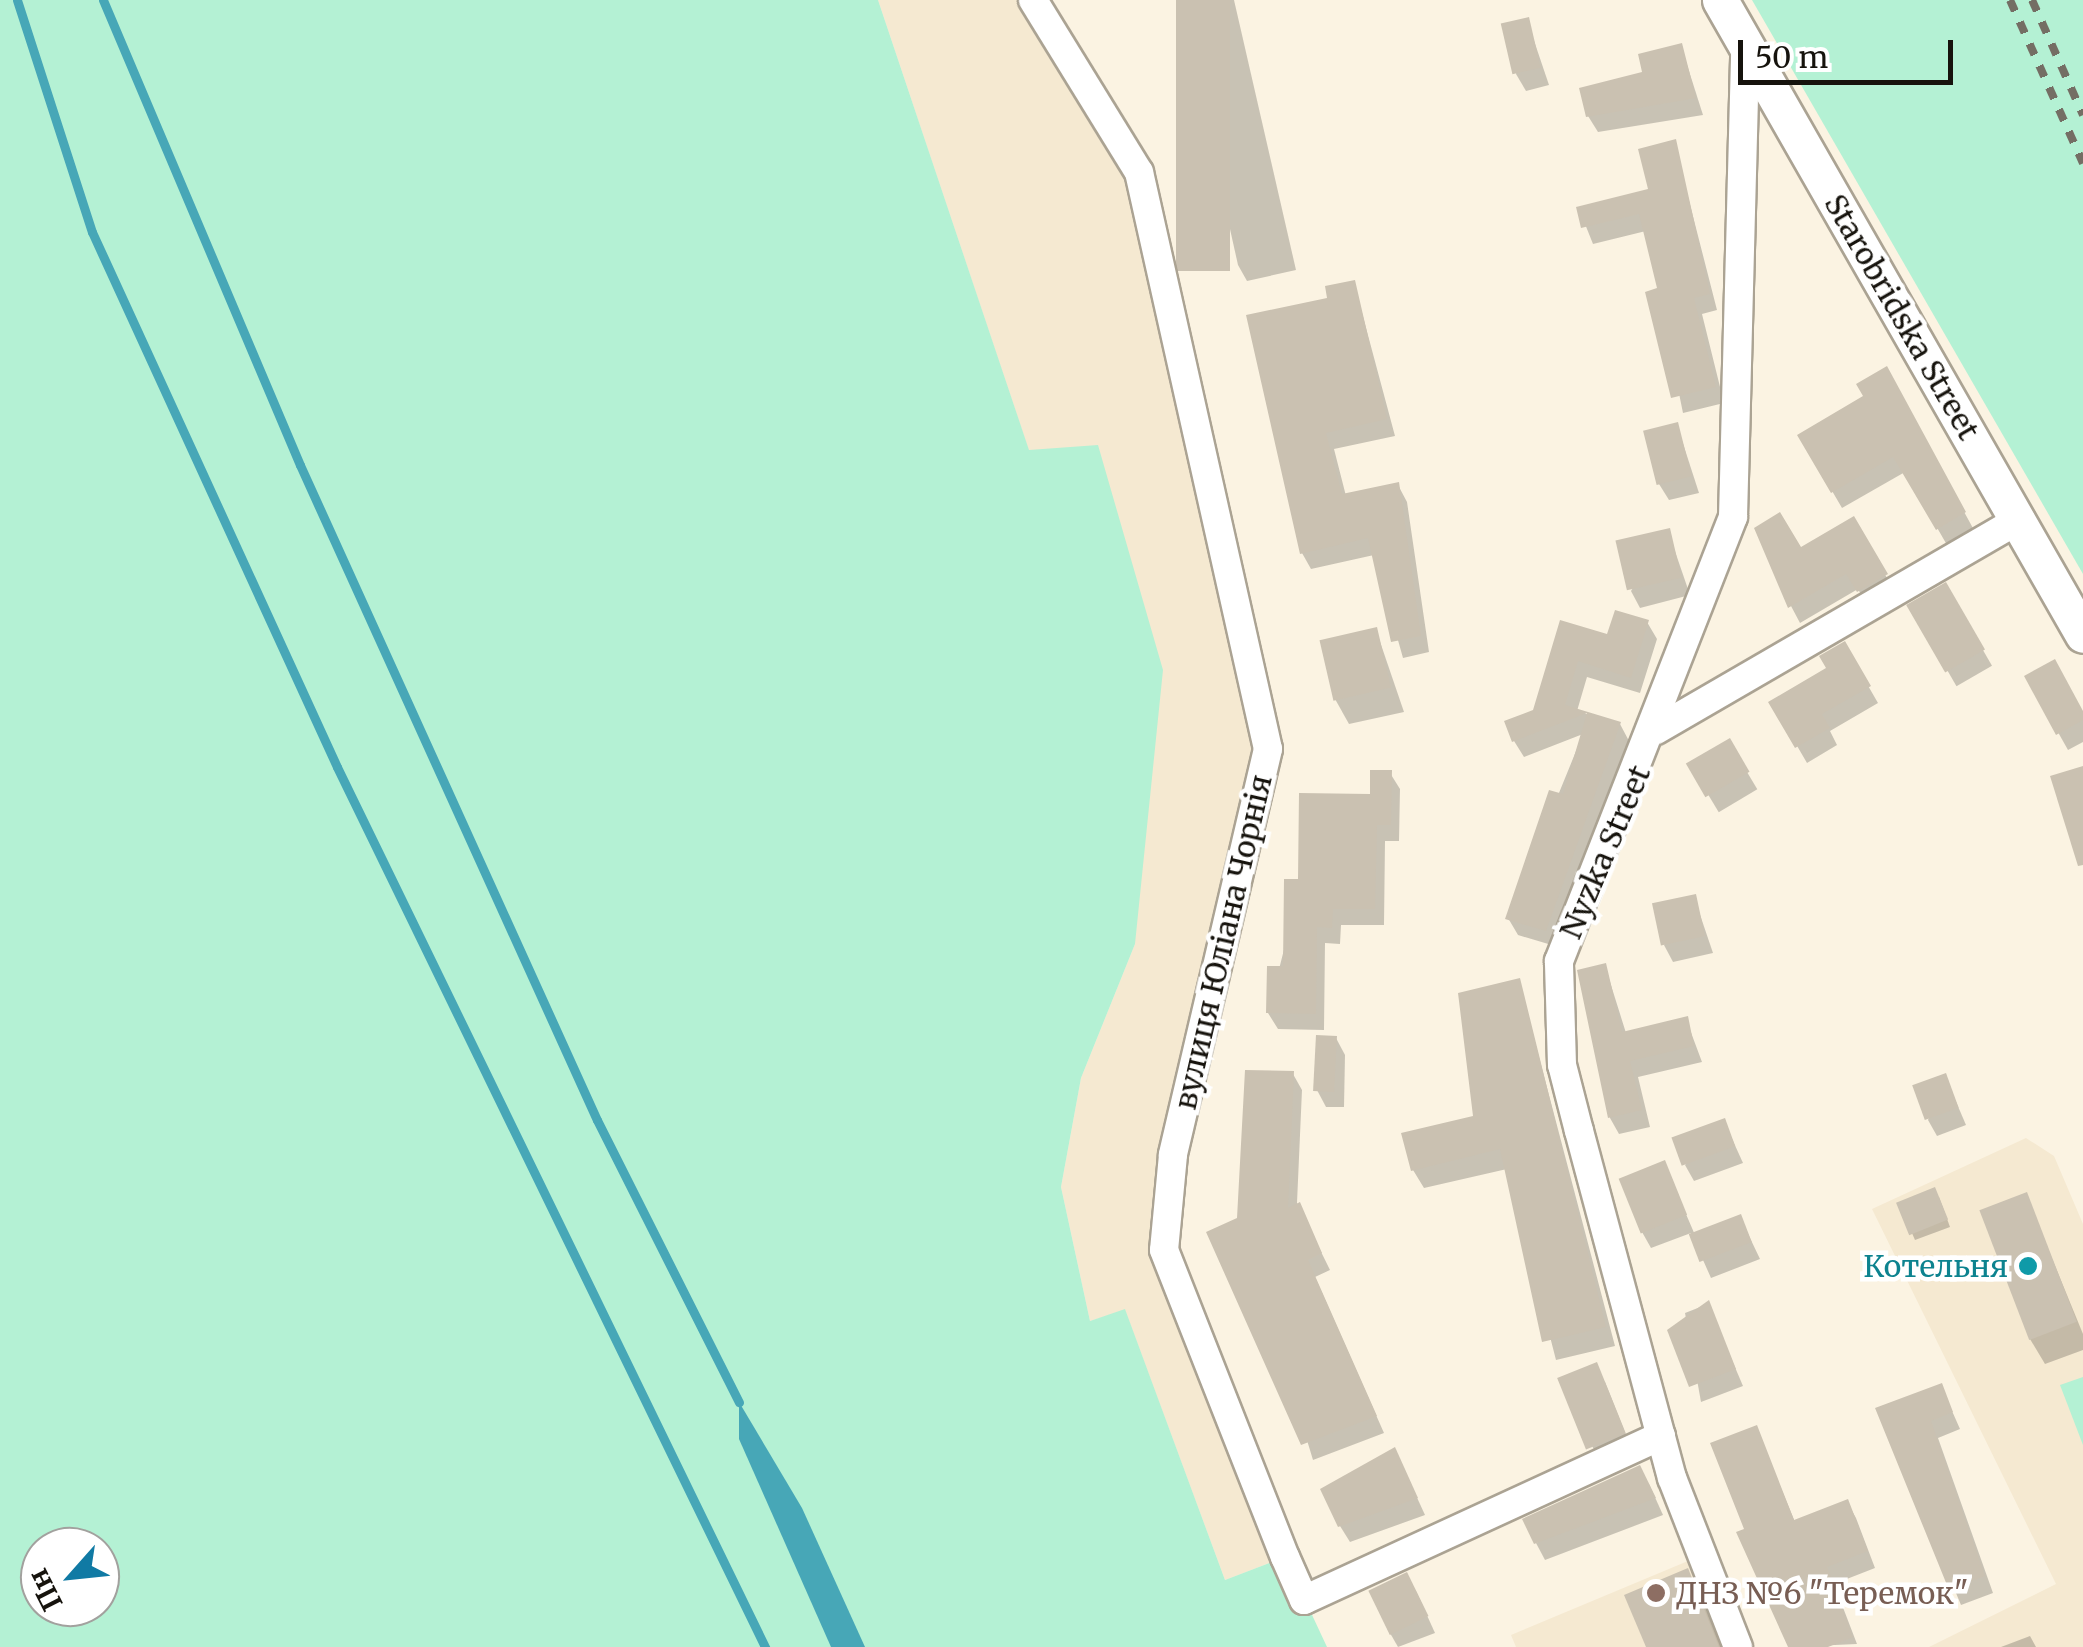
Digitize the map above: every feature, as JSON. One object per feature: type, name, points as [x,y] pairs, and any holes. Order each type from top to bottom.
[{"type":"street","name":"вулиця Юліана Чорнія","points":[[1033,0],[1139,172],[1268,749],[1172,1154],[1164,1250],[1304,1600],[1661,1436]]},
{"type":"street","name":"Starobridska Street","points":[[1720,0],[2083,635]]},
{"type":"street","name":"Nyzka Street","points":[[1738,1647],[1661,1436],[1562,1065],[1559,962],[1656,730],[1733,517],[1745,46]]},
{"type":"street","points":[[1656,730],[2020,519]]},
{"type":"shaded area","points":[[878,0],[1031,0],[1139,172],[1268,749],[1164,1250],[1285,1557],[1225,1580],[1125,1310],[1090,1321],[1061,1187],[1081,1078],[1135,944],[1029,451]]},
{"type":"shaded area","points":[[2026,1138],[2054,1156],[2083,1224],[2083,1647],[1929,1647],[2056,1584],[1872,1209]]},
{"type":"shaded area","name":"ДНЗ №6 \"Теремок\"","points":[[1688,1561],[1724,1647],[1516,1647],[1511,1635]]},
{"type":"green space","points":[[0,0],[878,0],[1029,450],[1098,445],[1163,670],[1135,944],[1081,1078],[1061,1187],[1090,1321],[1125,1309],[1225,1580],[1285,1557],[1327,1647],[0,1647]]},
{"type":"green space","points":[[1752,0],[2083,0],[2083,574]]},
{"type":"green space","points":[[2083,1377],[2083,1445],[2060,1385]]},
{"type":"water","points":[[739,1402],[802,1508],[865,1647],[831,1647],[739,1439]]},
{"type":"building","points":[[1176,0],[1230,0],[1230,271],[1176,271]]},
{"type":"building","points":[[1529,17],[1541,68],[1512,74],[1501,24]]},
{"type":"building","points":[[1682,43],[1696,98],[1586,117],[1579,88],[1642,72],[1638,54]]},
{"type":"building","points":[[1676,139],[1710,294],[1694,298],[1716,387],[1671,398],[1645,292],[1657,288],[1639,214],[1581,228],[1576,207],[1648,189],[1638,149]]},
{"type":"building","points":[[1355,280],[1387,419],[1326,433],[1342,494],[1399,482],[1421,636],[1391,642],[1368,538],[1300,554],[1246,315],[1327,298],[1325,286]]},
{"type":"building","points":[[1887,366],[1966,512],[1936,530],[1893,457],[1831,493],[1797,435],[1863,396],[1856,384]]},
{"type":"building","points":[[1678,422],[1692,476],[1657,485],[1643,431]]},
{"type":"building","points":[[1780,512],[1801,547],[1854,516],[1888,574],[1857,592],[1846,574],[1788,608],[1754,528]]},
{"type":"building","points":[[1670,528],[1681,578],[1627,590],[1615,541]]},
{"type":"building","points":[[1946,582],[1985,650],[1945,673],[1906,605]]},
{"type":"building","points":[[1615,610],[1649,620],[1631,678],[1578,661],[1565,705],[1621,722],[1546,931],[1505,919],[1549,790],[1563,794],[1587,713],[1512,742],[1504,721],[1533,710],[1560,620],[1607,634]]},
{"type":"building","points":[[1377,627],[1391,687],[1333,701],[1320,640]]},
{"type":"building","points":[[1845,641],[1871,686],[1822,714],[1830,728],[1795,748],[1768,702],[1826,668],[1819,656]]},
{"type":"building","points":[[2055,659],[2083,711],[2083,720],[2056,735],[2024,676]]},
{"type":"building","points":[[1730,738],[1750,772],[1705,797],[1686,764]]},
{"type":"building","points":[[2083,766],[2083,865],[2078,866],[2050,776]]},
{"type":"building","points":[[1370,770],[1392,770],[1391,825],[1377,825],[1375,909],[1333,909],[1332,928],[1317,927],[1316,1014],[1266,1013],[1267,966],[1283,966],[1284,879],[1298,879],[1299,793],[1370,794]]},
{"type":"building","points":[[1696,894],[1705,936],[1661,945],[1652,903]]},
{"type":"building","points":[[1606,963],[1622,1032],[1688,1016],[1694,1046],[1630,1061],[1642,1110],[1608,1118],[1577,970]]},
{"type":"building","points":[[1520,978],[1606,1327],[1542,1342],[1500,1149],[1411,1171],[1401,1133],[1473,1116],[1458,993]]},
{"type":"building","points":[[1316,1035],[1337,1036],[1334,1092],[1313,1091]]},
{"type":"building","points":[[1245,1070],[1294,1071],[1288,1208],[1300,1202],[1322,1253],[1308,1260],[1377,1416],[1301,1445],[1206,1232],[1237,1218]]},
{"type":"building","points":[[1946,1073],[1959,1108],[1925,1120],[1912,1085]]},
{"type":"building","points":[[1725,1118],[1735,1146],[1682,1166],[1671,1137]]},
{"type":"building","points":[[1665,1160],[1687,1215],[1641,1233],[1619,1179]]},
{"type":"building","points":[[1935,1187],[1948,1219],[1909,1235],[1896,1203]]},
{"type":"building","name":"Котельня","points":[[2027,1192],[2077,1322],[2029,1340],[1979,1210]]},
{"type":"building","points":[[1741,1214],[1752,1242],[1699,1262],[1689,1234]]},
{"type":"building","points":[[1709,1300],[1736,1369],[1689,1387],[1667,1330]]},
{"type":"building","points":[[1597,1362],[1626,1433],[1586,1450],[1557,1378]]},
{"type":"building","points":[[1942,1383],[1953,1412],[1931,1421],[1985,1576],[1949,1590],[1875,1408]]},
{"type":"building","points":[[1757,1425],[1794,1520],[1848,1499],[1868,1551],[1827,1567],[1853,1637],[1828,1647],[1788,1647],[1736,1532],[1744,1529],[1710,1443]]},
{"type":"building","points":[[1395,1447],[1418,1498],[1338,1527],[1320,1489]]},
{"type":"building","points":[[1640,1465],[1656,1498],[1534,1544],[1522,1519]]},
{"type":"building","points":[[1688,1568],[1719,1647],[1646,1647],[1624,1595]]},
{"type":"building","points":[[1407,1572],[1428,1616],[1390,1635],[1368,1591]]},
{"type":"waterway","points":[[17,0],[92,232],[337,767],[765,1647]]},
{"type":"waterway","points":[[103,0],[300,465],[597,1120],[739,1402]]},
{"type":"railway","points":[[2010,0],[2083,163]]},
{"type":"railway","points":[[2032,0],[2083,115]]},
{"type":"place","name":"Котельня","points":[[2028,1266]]},
{"type":"place","name":"ДНЗ №6 \"Теремок\"","points":[[1656,1593]]}]
